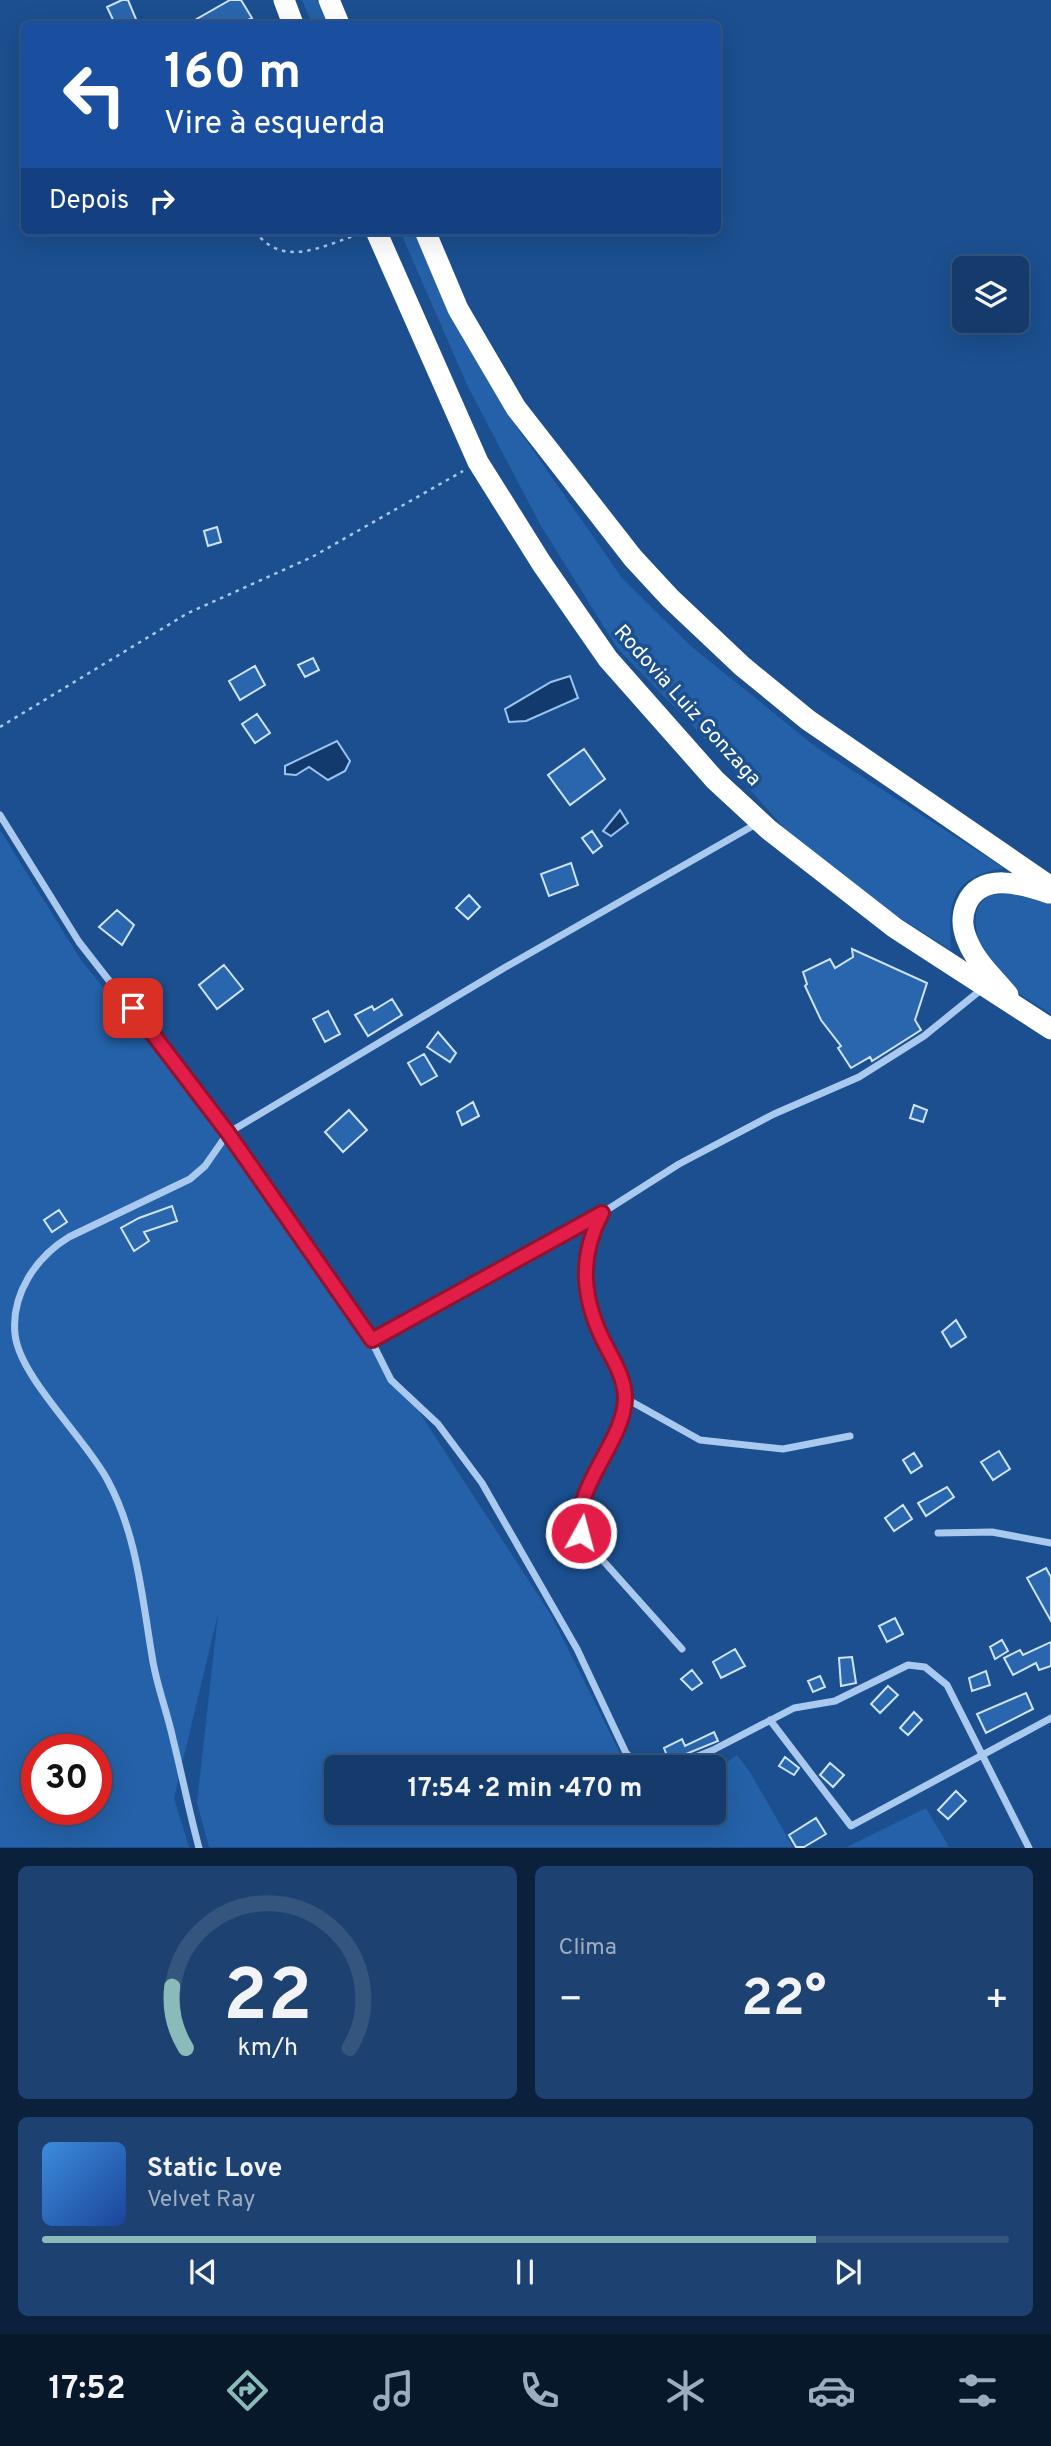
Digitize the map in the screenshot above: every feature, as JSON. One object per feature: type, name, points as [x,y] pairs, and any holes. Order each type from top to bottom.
[{"type":"highway","points":[[284,0],[292,21]]},
{"type":"highway","points":[[330,0],[339,21]]},
{"type":"highway","name":"Rodovia Luiz Gonzaga","points":[[378,235],[478,462],[542,564],[608,659],[715,780],[760,822],[842,889],[984,987],[1017,1004],[1051,1029]]},
{"type":"highway","points":[[427,235],[458,309],[516,408],[633,558],[670,598],[742,666],[808,720],[1051,887]]},
{"type":"highway","points":[[1017,1004],[969,945],[962,916],[968,900],[989,884],[1019,884],[1051,894]]},
{"type":"street","points":[[0,815],[79,942],[228,1133],[372,1340],[391,1380],[438,1424],[482,1483],[577,1649],[628,1755]]},
{"type":"street","points":[[198,1847],[152,1659],[142,1588],[122,1512],[97,1462],[38,1383],[16,1344],[14,1320],[20,1296],[30,1275],[54,1246],[190,1179],[205,1166],[228,1133],[504,968],[760,822]]},
{"type":"street","points":[[372,1340],[602,1213],[701,1152],[774,1114],[859,1077],[924,1036],[984,987]]},
{"type":"street","points":[[602,1213],[586,1250],[585,1289],[590,1313],[623,1382],[625,1398],[622,1415],[590,1484],[579,1524],[590,1546],[682,1649]]},
{"type":"street","points":[[625,1398],[700,1440],[783,1449],[850,1436]]},
{"type":"street","points":[[938,1533],[992,1532],[1051,1543]]},
{"type":"street","points":[[700,1755],[800,1706],[835,1701],[899,1669],[916,1664],[933,1671],[947,1685],[1029,1847]]},
{"type":"street","points":[[770,1720],[851,1826],[1051,1718]]},
{"type":"path","points":[[258,235],[265,245],[277,251],[296,252],[355,235]]},
{"type":"path","points":[[0,727],[188,613],[312,558],[478,462]]},
{"type":"shaded area","points":[[302,0],[317,0],[326,21],[311,21]]},
{"type":"shaded area","points":[[402,235],[419,235],[505,410],[622,578],[692,647],[816,747],[1004,868],[973,878],[956,894],[950,918],[951,950],[849,886],[785,829],[695,728],[618,649],[541,526],[468,387]]},
{"type":"shaded area","points":[[570,676],[578,698],[526,721],[509,722],[505,709],[551,682]]},
{"type":"shaded area","points":[[337,741],[350,761],[345,771],[328,780],[309,767],[296,775],[285,774],[285,766]]},
{"type":"shaded area","points":[[620,810],[628,823],[611,836],[603,831]]},
{"type":"shaded area","points":[[0,830],[81,960],[190,1095],[412,1401],[551,1615],[621,1755],[324,1755],[324,1825],[726,1825],[726,1763],[737,1755],[750,1772],[793,1847],[209,1847],[197,1803],[218,1614],[174,1798],[189,1847],[0,1847]]},
{"type":"shaded area","points":[[1011,892],[1051,901],[1051,1014],[1001,979],[978,937],[976,913],[980,903],[989,896]]},
{"type":"shaded area","points":[[926,1808],[949,1847],[847,1847]]},
{"type":"building","points":[[128,0],[137,21],[114,21],[107,7]]},
{"type":"building","points":[[230,0],[241,0],[252,18],[246,21],[193,21]]},
{"type":"building","points":[[217,527],[221,542],[208,546],[204,531]]},
{"type":"building","points":[[313,658],[319,670],[305,677],[298,665]]},
{"type":"building","points":[[255,666],[265,685],[240,700],[229,681]]},
{"type":"building","points":[[257,714],[270,733],[255,743],[242,724]]},
{"type":"building","points":[[584,749],[605,779],[570,805],[548,775]]},
{"type":"building","points":[[592,831],[602,846],[593,853],[582,838]]},
{"type":"building","points":[[571,863],[578,885],[549,896],[541,874]]},
{"type":"building","points":[[469,895],[480,907],[468,919],[456,908]]},
{"type":"building","points":[[117,910],[134,925],[122,945],[99,927]]},
{"type":"building","points":[[852,949],[927,983],[915,1020],[921,1030],[872,1061],[870,1057],[851,1068],[838,1048],[841,1046],[821,1020],[805,986],[807,984],[803,972],[830,959],[835,968],[853,957]]},
{"type":"building","points":[[224,965],[243,989],[217,1009],[199,985]]},
{"type":"building","points":[[392,999],[402,1015],[368,1036],[355,1015],[372,1006],[374,1010]]},
{"type":"building","points":[[328,1011],[340,1034],[325,1042],[313,1019]]},
{"type":"building","points":[[438,1032],[456,1053],[450,1062],[427,1047]]},
{"type":"building","points":[[424,1054],[437,1076],[421,1085],[408,1063]]},
{"type":"building","points":[[473,1102],[479,1116],[462,1125],[457,1112]]},
{"type":"building","points":[[914,1105],[927,1110],[923,1122],[910,1118]]},
{"type":"building","points":[[349,1110],[367,1130],[343,1152],[325,1132]]},
{"type":"building","points":[[172,1206],[177,1221],[144,1232],[149,1241],[134,1251],[121,1228]]},
{"type":"building","points":[[59,1210],[67,1222],[52,1232],[44,1220]]},
{"type":"building","points":[[956,1320],[966,1337],[951,1347],[942,1332]]},
{"type":"building","points":[[999,1451],[1010,1469],[993,1480],[981,1462]]},
{"type":"building","points":[[914,1453],[922,1466],[911,1473],[903,1460]]},
{"type":"building","points":[[947,1487],[954,1497],[926,1516],[918,1503]]},
{"type":"building","points":[[903,1505],[912,1519],[894,1531],[885,1518]]},
{"type":"building","points":[[1046,1568],[1051,1577],[1051,1621],[1027,1578]]},
{"type":"building","points":[[895,1618],[903,1634],[887,1642],[879,1626]]},
{"type":"building","points":[[1002,1640],[1008,1651],[995,1659],[990,1647]]},
{"type":"building","points":[[1051,1642],[1051,1666],[1039,1670],[1036,1663],[1013,1675],[1004,1658],[1020,1650],[1023,1655]]},
{"type":"building","points":[[735,1649],[745,1666],[721,1678],[713,1662]]},
{"type":"building","points":[[852,1657],[856,1683],[841,1686],[839,1658]]},
{"type":"building","points":[[692,1670],[702,1683],[692,1690],[681,1679]]},
{"type":"building","points":[[986,1671],[990,1685],[972,1691],[969,1678]]},
{"type":"building","points":[[820,1676],[825,1687],[813,1692],[808,1681]]},
{"type":"building","points":[[888,1686],[898,1695],[880,1713],[871,1704]]},
{"type":"building","points":[[1026,1693],[1033,1709],[986,1733],[977,1714]]},
{"type":"building","points":[[914,1712],[922,1720],[908,1735],[900,1728]]},
{"type":"building","points":[[714,1732],[718,1741],[684,1755],[667,1755],[664,1748],[682,1739],[685,1746]]},
{"type":"building","points":[[785,1757],[799,1768],[794,1775],[779,1766]]},
{"type":"building","points":[[830,1763],[844,1775],[833,1787],[820,1775]]},
{"type":"building","points":[[956,1791],[966,1801],[948,1819],[938,1810]]},
{"type":"building","points":[[816,1818],[826,1834],[804,1847],[796,1847],[789,1835]]},
{"type":"route","points":[[133,1008],[228,1133],[372,1340],[602,1213],[586,1250],[585,1289],[590,1313],[623,1382],[625,1398],[622,1415],[590,1484],[579,1524],[581,1533]]}]
